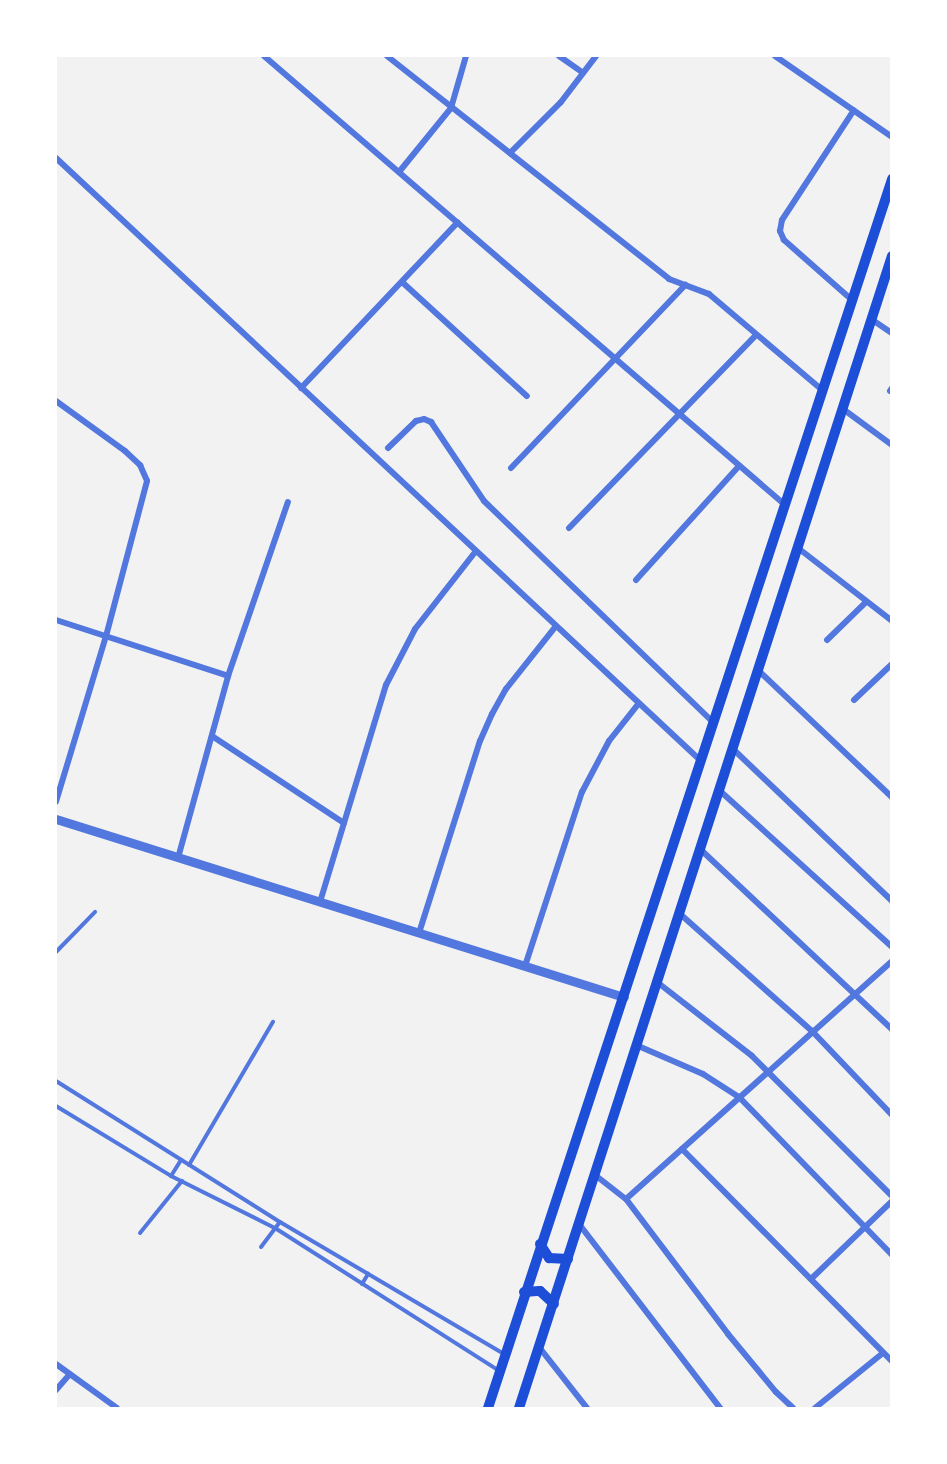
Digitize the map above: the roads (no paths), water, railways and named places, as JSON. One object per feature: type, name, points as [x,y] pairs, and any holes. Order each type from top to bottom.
[{"type":"main road","points":[[488,1408],[524,1292],[624,997],[891,179]]},
{"type":"main road","points":[[523,1406],[539,1347],[699,849],[759,671],[891,256]]},
{"type":"main road","points":[[540,1244],[549,1258],[568,1259]]},
{"type":"main road","points":[[524,1292],[540,1291],[554,1304]]},
{"type":"street","points":[[264,56],[784,504]]},
{"type":"street","points":[[387,56],[669,279],[709,294],[822,390]]},
{"type":"street","points":[[399,172],[451,108],[466,56]]},
{"type":"street","points":[[559,56],[583,73]]},
{"type":"street","points":[[510,153],[549,115],[596,56]]},
{"type":"street","points":[[775,56],[891,137]]},
{"type":"street","points":[[852,300],[784,240],[780,231],[782,220],[854,110]]},
{"type":"street","points":[[56,158],[700,761]]},
{"type":"street","points":[[301,388],[458,222]]},
{"type":"street","points":[[402,282],[527,396]]},
{"type":"street","points":[[511,468],[685,285]]},
{"type":"street","points":[[871,318],[891,333]]},
{"type":"street","points":[[569,528],[756,335]]},
{"type":"street","points":[[56,401],[125,451],[140,465],[147,481],[106,636],[56,802]]},
{"type":"street","points":[[843,409],[891,445]]},
{"type":"street","points":[[388,448],[416,421],[424,419],[431,422],[484,501],[713,722]]},
{"type":"street","points":[[636,580],[739,466]]},
{"type":"street","points":[[178,858],[228,676],[288,502]]},
{"type":"street","points":[[798,548],[866,602],[890,617]]},
{"type":"street","points":[[320,902],[386,685],[415,629],[476,551]]},
{"type":"street","points":[[827,640],[866,602]]},
{"type":"street","points":[[56,620],[228,676]]},
{"type":"street","points":[[419,933],[480,741],[492,714],[506,689],[556,626]]},
{"type":"street","points":[[854,700],[891,664]]},
{"type":"street","points":[[759,671],[891,797]]},
{"type":"street","points":[[525,966],[582,792],[609,741],[639,703]]},
{"type":"street","points":[[212,736],[344,823]]},
{"type":"street","points":[[733,748],[891,901]]},
{"type":"street","points":[[719,790],[891,946]]},
{"type":"street","points":[[56,819],[624,997]]},
{"type":"street","points":[[699,849],[891,1029]]},
{"type":"street","points":[[679,913],[812,1032],[891,1115]]},
{"type":"street","points":[[626,1199],[891,961]]},
{"type":"street","points":[[657,982],[740,1046],[891,1196]]},
{"type":"street","points":[[636,1045],[703,1074],[739,1097],[891,1256]]},
{"type":"street","points":[[682,1149],[891,1361]]},
{"type":"street","points":[[595,1175],[626,1199],[728,1334],[776,1392],[794,1408]]},
{"type":"street","points":[[811,1279],[891,1201]]},
{"type":"street","points":[[579,1224],[720,1408]]},
{"type":"street","points":[[539,1347],[587,1408]]},
{"type":"street","points":[[815,1408],[883,1353]]},
{"type":"street","points":[[56,1364],[117,1408]]},
{"type":"street","points":[[56,1390],[70,1374]]},
{"type":"lane","points":[[56,952],[96,912]]},
{"type":"lane","points":[[189,1165],[273,1022]]},
{"type":"lane","points":[[56,1082],[280,1222],[505,1355]]},
{"type":"lane","points":[[56,1106],[171,1176],[276,1228],[499,1371]]},
{"type":"lane","points":[[171,1176],[181,1160]]},
{"type":"lane","points":[[140,1233],[182,1181]]},
{"type":"lane","points":[[261,1246],[280,1222]]},
{"type":"lane","points":[[362,1284],[368,1274]]}]
